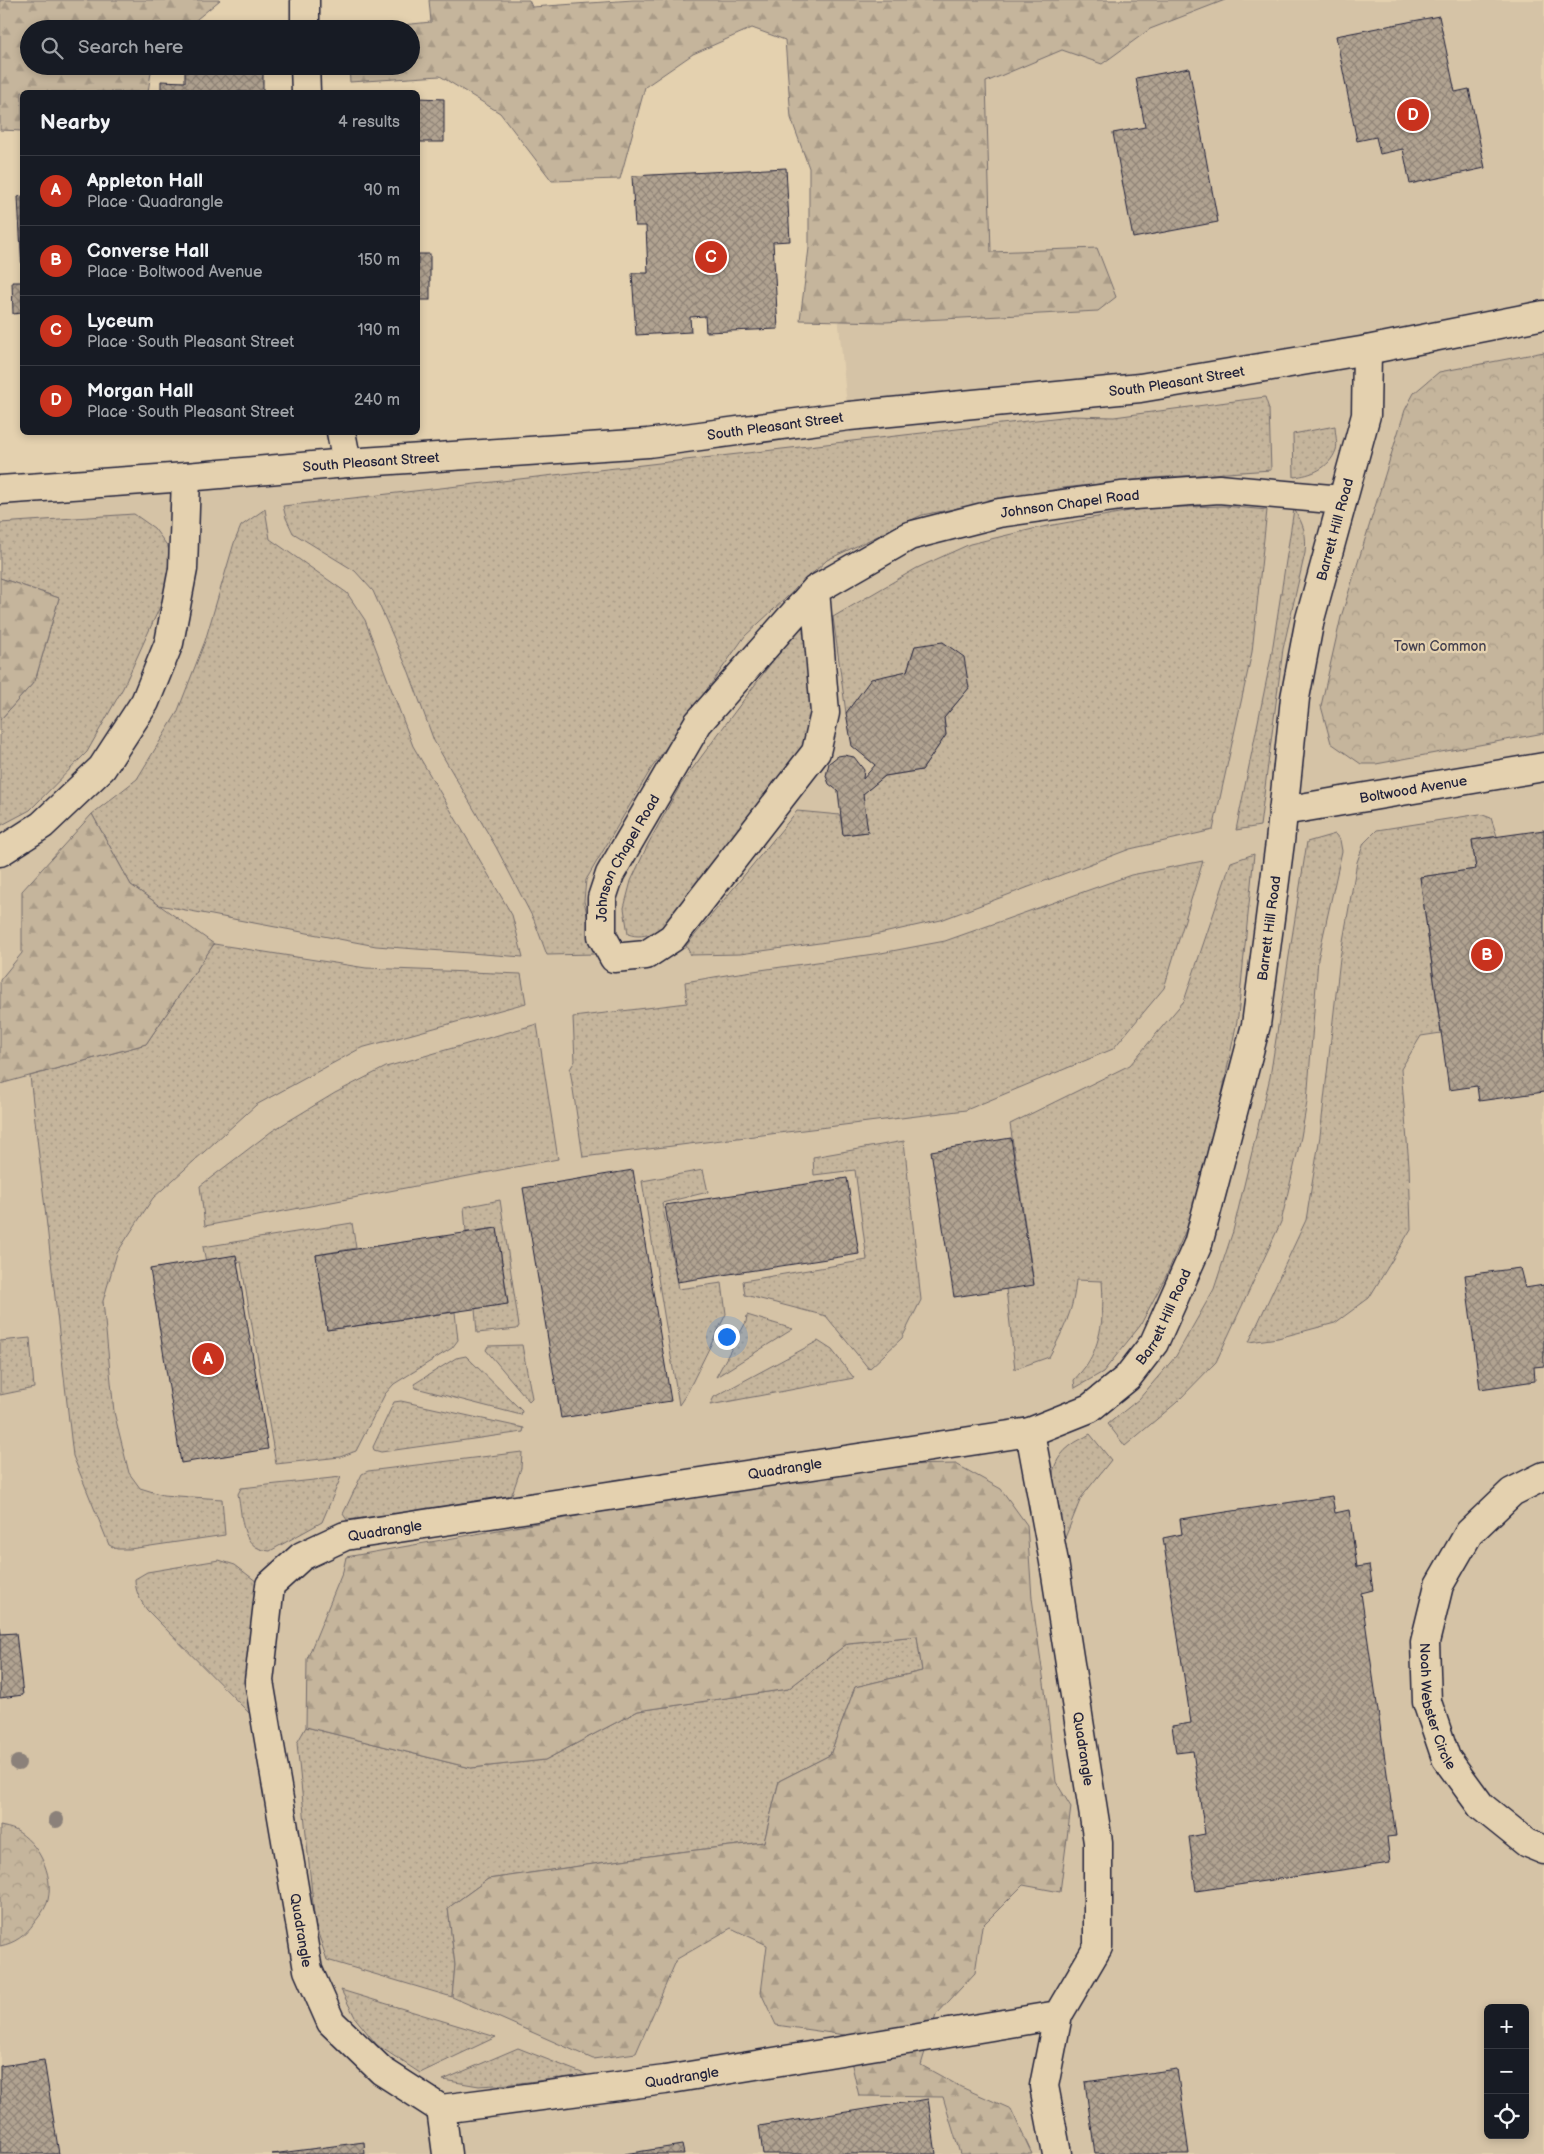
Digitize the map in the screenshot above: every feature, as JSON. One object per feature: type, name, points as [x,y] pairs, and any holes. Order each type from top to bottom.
[{"type":"street","points":[[305,0],[305,20]]},
{"type":"street","points":[[305,75],[306,90]]},
{"type":"street","name":"South Pleasant Street","points":[[0,490],[347,463],[648,443],[849,416],[1140,388],[1367,350],[1544,314]]},
{"type":"street","name":"Barrett Hill Road","points":[[1030,1432],[1090,1408],[1127,1378],[1154,1343],[1198,1244],[1256,1025],[1299,680],[1310,619],[1366,415],[1367,350]]},
{"type":"street","points":[[342,435],[347,463]]},
{"type":"street","points":[[0,852],[42,825],[102,768],[145,702],[169,643],[183,569],[186,477]]},
{"type":"street","name":"Johnson Chapel Road","points":[[815,590],[826,713],[816,752],[672,938],[646,955],[614,958],[602,936],[602,898],[610,874],[698,723],[815,590],[909,536],[999,513],[1121,496],[1219,490],[1342,500]]},
{"type":"street","name":"Boltwood Avenue","points":[[1284,811],[1544,767]]},
{"type":"street","name":"Quadrangle","points":[[1030,1432],[1054,1562],[1098,1842],[1098,1947],[1058,2015],[665,2080],[441,2109],[382,2071],[331,2022],[308,1970],[259,1681],[270,1585],[302,1556],[345,1536],[1030,1432]]},
{"type":"street","name":"Noah Webster Circle","points":[[1544,1476],[1512,1492],[1469,1533],[1439,1584],[1425,1642],[1428,1702],[1446,1758],[1481,1806],[1527,1843],[1544,1850]]},
{"type":"street","points":[[1057,2154],[1044,2086],[1058,2015]]},
{"type":"street","points":[[441,2109],[447,2154]]},
{"type":"shaded area","points":[[816,0],[1544,0],[1544,2154],[0,2154],[0,490],[848,416],[838,315]]},
{"type":"green space","points":[[0,0],[220,0],[196,20],[20,20],[20,75],[151,75],[148,90],[20,90],[20,131],[0,130]]},
{"type":"green space","points":[[429,0],[529,0],[532,7],[633,0],[1225,0],[1150,29],[1102,64],[1062,50],[986,82],[991,252],[1097,248],[1116,297],[1098,311],[885,322],[800,320],[809,248],[809,168],[791,118],[785,40],[752,28],[693,54],[645,87],[620,179],[552,181],[500,113],[440,76],[350,82],[350,75],[420,75],[420,23],[431,22]]},
{"type":"green space","name":"Town Common","points":[[1544,352],[1544,733],[1376,764],[1361,764],[1331,743],[1321,706],[1341,617],[1405,410],[1414,393],[1439,372]]},
{"type":"green space","points":[[1265,397],[1269,409],[1271,470],[1153,478],[1063,488],[922,515],[827,560],[745,636],[651,769],[586,880],[584,901],[596,954],[547,955],[534,920],[496,847],[434,741],[409,672],[373,591],[355,571],[293,533],[283,506],[1071,416],[1114,417]]},
{"type":"green space","points":[[1335,426],[1337,448],[1329,462],[1313,473],[1294,477],[1293,434]]},
{"type":"green space","points":[[1224,506],[1267,510],[1252,652],[1213,830],[1130,849],[941,920],[870,936],[740,954],[691,955],[686,946],[797,811],[840,815],[843,835],[867,832],[863,794],[885,776],[922,770],[946,735],[944,718],[969,688],[915,646],[907,671],[846,713],[833,617],[917,568],[970,544],[1037,528],[1146,508]]},
{"type":"green space","points":[[265,509],[270,539],[347,593],[365,620],[413,746],[512,915],[523,957],[376,946],[159,905],[131,885],[92,814],[137,779],[177,713],[205,641],[234,543],[241,526]]},
{"type":"green space","points":[[1294,509],[1304,530],[1306,541],[1305,553],[1283,649],[1260,826],[1236,830],[1271,658]]},
{"type":"green space","points":[[134,514],[154,528],[172,552],[173,571],[163,600],[123,688],[87,752],[30,810],[0,826],[0,720],[35,681],[59,598],[0,578],[0,523]]},
{"type":"green space","points":[[0,578],[59,598],[35,681],[0,720]]},
{"type":"green space","points":[[807,621],[816,708],[806,748],[679,918],[648,935],[635,936],[628,934],[624,908],[631,881],[648,844],[681,784],[792,635]]},
{"type":"green space","points":[[92,814],[131,885],[214,944],[146,1044],[0,1084],[0,980],[22,953],[22,891]]},
{"type":"green space","points":[[1480,814],[1491,818],[1497,836],[1472,840],[1476,869],[1420,877],[1441,1033],[1421,1036],[1401,1069],[1409,1165],[1411,1229],[1369,1298],[1335,1323],[1278,1338],[1249,1342],[1306,1220],[1320,1136],[1340,958],[1357,862],[1364,843],[1377,830]]},
{"type":"green space","points":[[1335,834],[1340,840],[1342,851],[1318,959],[1307,1102],[1301,1137],[1281,1222],[1216,1362],[1176,1403],[1125,1446],[1108,1424],[1139,1399],[1176,1356],[1214,1289],[1233,1231],[1270,1077],[1307,842]]},
{"type":"green space","points":[[1254,854],[1238,1016],[1202,1192],[1167,1274],[1140,1326],[1103,1372],[1075,1388],[1074,1380],[1084,1369],[1094,1352],[1102,1322],[1103,1302],[1102,1281],[1076,1280],[1070,1311],[1049,1357],[1015,1369],[1006,1289],[1034,1284],[1010,1124],[1130,1065],[1184,1001],[1231,862]]},
{"type":"green space","points":[[1203,861],[1164,988],[1113,1049],[966,1110],[583,1157],[570,1069],[575,1061],[573,1017],[687,1003],[685,982],[881,953],[945,941],[1131,875]]},
{"type":"green space","points":[[214,944],[366,968],[521,974],[526,1003],[361,1048],[256,1105],[153,1198],[117,1253],[103,1301],[114,1412],[129,1473],[140,1488],[163,1495],[222,1499],[225,1535],[130,1549],[117,1549],[109,1545],[73,1456],[30,1076],[146,1044]]},
{"type":"green space","points":[[537,1024],[558,1159],[205,1226],[200,1186],[272,1131],[335,1093],[386,1067]]},
{"type":"green space","points":[[904,1141],[921,1300],[902,1338],[869,1369],[826,1316],[745,1295],[743,1281],[867,1260],[855,1170],[814,1175],[813,1157]]},
{"type":"green space","points":[[703,1170],[708,1192],[662,1203],[678,1289],[722,1283],[726,1314],[687,1393],[679,1405],[642,1181]]},
{"type":"green space","points":[[500,1200],[519,1326],[517,1329],[477,1333],[475,1309],[508,1303],[497,1228],[466,1232],[464,1207]]},
{"type":"green space","points":[[352,1223],[356,1248],[316,1255],[327,1330],[455,1312],[458,1340],[452,1348],[394,1384],[385,1394],[356,1451],[340,1457],[276,1464],[241,1262],[207,1267],[203,1247]]},
{"type":"green space","points":[[747,1315],[793,1329],[716,1377],[746,1322]]},
{"type":"green space","points":[[30,1338],[34,1388],[0,1395],[0,1341]]},
{"type":"green space","points":[[818,1341],[832,1350],[854,1378],[710,1405],[714,1397]]},
{"type":"green space","points":[[522,1345],[532,1398],[529,1401],[486,1350],[488,1346]]},
{"type":"green space","points":[[466,1356],[522,1411],[521,1415],[416,1388],[414,1384],[456,1358]]},
{"type":"green space","points":[[401,1401],[524,1428],[523,1432],[381,1452],[374,1450],[373,1447],[394,1402]]},
{"type":"green space","points":[[1090,1434],[1111,1460],[1081,1498],[1065,1538],[1059,1536],[1053,1500],[1052,1476],[1055,1465],[1061,1455],[1072,1444]]},
{"type":"green space","points":[[522,1452],[521,1468],[511,1497],[489,1502],[347,1520],[343,1514],[362,1474],[368,1471]]},
{"type":"green space","points":[[956,1464],[1001,1489],[1027,1525],[1032,1598],[1056,1782],[1071,1807],[1060,1892],[1023,1885],[982,1926],[975,1973],[936,2015],[921,2065],[961,2087],[1011,2109],[1032,2154],[960,2154],[943,2097],[859,2096],[845,2035],[776,2025],[761,1993],[767,1945],[731,1928],[677,1959],[636,2053],[593,2059],[452,1997],[455,1965],[448,1908],[488,1879],[764,1842],[779,1781],[830,1755],[855,1687],[922,1671],[917,1636],[848,1643],[788,1689],[638,1711],[545,1760],[471,1768],[306,1727],[307,1659],[343,1571],[346,1557],[594,1513],[767,1485],[903,1465]]},
{"type":"green space","points":[[341,1477],[322,1522],[270,1551],[260,1549],[248,1538],[244,1530],[238,1494],[241,1488]]},
{"type":"green space","points":[[219,1560],[235,1565],[261,1585],[258,1722],[147,1610],[136,1588],[135,1579],[147,1572]]},
{"type":"green space","points":[[917,1636],[922,1671],[855,1687],[830,1755],[779,1781],[764,1842],[488,1879],[448,1908],[455,1965],[452,1997],[327,1960],[315,1924],[297,1743],[306,1727],[471,1768],[545,1760],[638,1711],[788,1689],[848,1643]]},
{"type":"green space","points":[[0,1826],[15,1830],[31,1842],[46,1870],[49,1890],[46,1906],[27,1932],[15,1941],[0,1946]]},
{"type":"green space","points":[[341,1990],[496,2037],[420,2073],[377,2045],[356,2019]]},
{"type":"green space","points":[[518,2048],[587,2075],[479,2086],[443,2080]]},
{"type":"building","points":[[1439,16],[1455,92],[1469,89],[1485,168],[1410,184],[1403,149],[1380,154],[1376,137],[1357,141],[1336,36]]},
{"type":"building","points":[[1189,68],[1218,222],[1133,238],[1113,133],[1145,127],[1136,78]]},
{"type":"building","points":[[185,75],[263,75],[263,90],[161,90],[161,81],[185,82]]},
{"type":"building","points":[[420,98],[444,99],[444,142],[420,142]]},
{"type":"building","points":[[786,168],[790,241],[773,242],[778,329],[706,332],[705,316],[690,317],[691,332],[636,335],[632,273],[648,273],[646,226],[635,226],[632,176]]},
{"type":"building","points":[[20,196],[20,234],[18,197]]},
{"type":"building","points":[[420,254],[430,254],[430,300],[420,300]]},
{"type":"building","points":[[12,282],[20,282],[20,313],[13,314]]},
{"type":"building","points":[[943,642],[964,657],[969,688],[944,718],[946,735],[922,770],[885,776],[863,794],[868,832],[843,835],[838,791],[829,784],[826,776],[829,763],[838,756],[854,757],[864,770],[863,779],[875,765],[852,746],[846,713],[871,679],[907,671],[915,646]]},
{"type":"building","points":[[1544,830],[1544,1092],[1479,1101],[1477,1086],[1449,1090],[1420,877],[1476,869],[1472,840]]},
{"type":"building","points":[[1011,1138],[1034,1285],[954,1297],[931,1151]]},
{"type":"building","points":[[633,1170],[671,1401],[561,1418],[523,1188]]},
{"type":"building","points":[[847,1178],[859,1254],[677,1282],[665,1205]]},
{"type":"building","points":[[497,1228],[508,1304],[327,1330],[316,1255]]},
{"type":"building","points":[[236,1255],[268,1449],[181,1463],[150,1269]]},
{"type":"building","points":[[1520,1268],[1525,1288],[1544,1285],[1544,1366],[1534,1367],[1535,1381],[1480,1389],[1465,1275]]},
{"type":"building","points":[[1332,1496],[1335,1513],[1349,1510],[1357,1567],[1369,1565],[1373,1590],[1361,1593],[1396,1836],[1387,1837],[1390,1863],[1196,1891],[1189,1837],[1205,1834],[1193,1751],[1176,1753],[1172,1726],[1191,1723],[1163,1538],[1182,1534],[1180,1519]]},
{"type":"building","points":[[0,1627],[1,1634],[16,1633],[23,1695],[0,1698]]},
{"type":"building","points":[[44,2060],[59,2154],[0,2154],[0,2066]]},
{"type":"building","points":[[1177,2069],[1189,2154],[1095,2154],[1085,2082]]},
{"type":"building","points":[[928,2099],[936,2154],[763,2154],[759,2126]]},
{"type":"building","points":[[364,2142],[365,2154],[272,2154]]},
{"type":"building","points":[[682,2145],[684,2154],[624,2154]]},
{"type":"place","name":"Morgan Hall","points":[[1413,115]]},
{"type":"place","name":"Lyceum","points":[[711,257]]},
{"type":"place","name":"Converse Hall","points":[[1487,955]]},
{"type":"place","name":"Appleton Hall","points":[[208,1359]]}]
